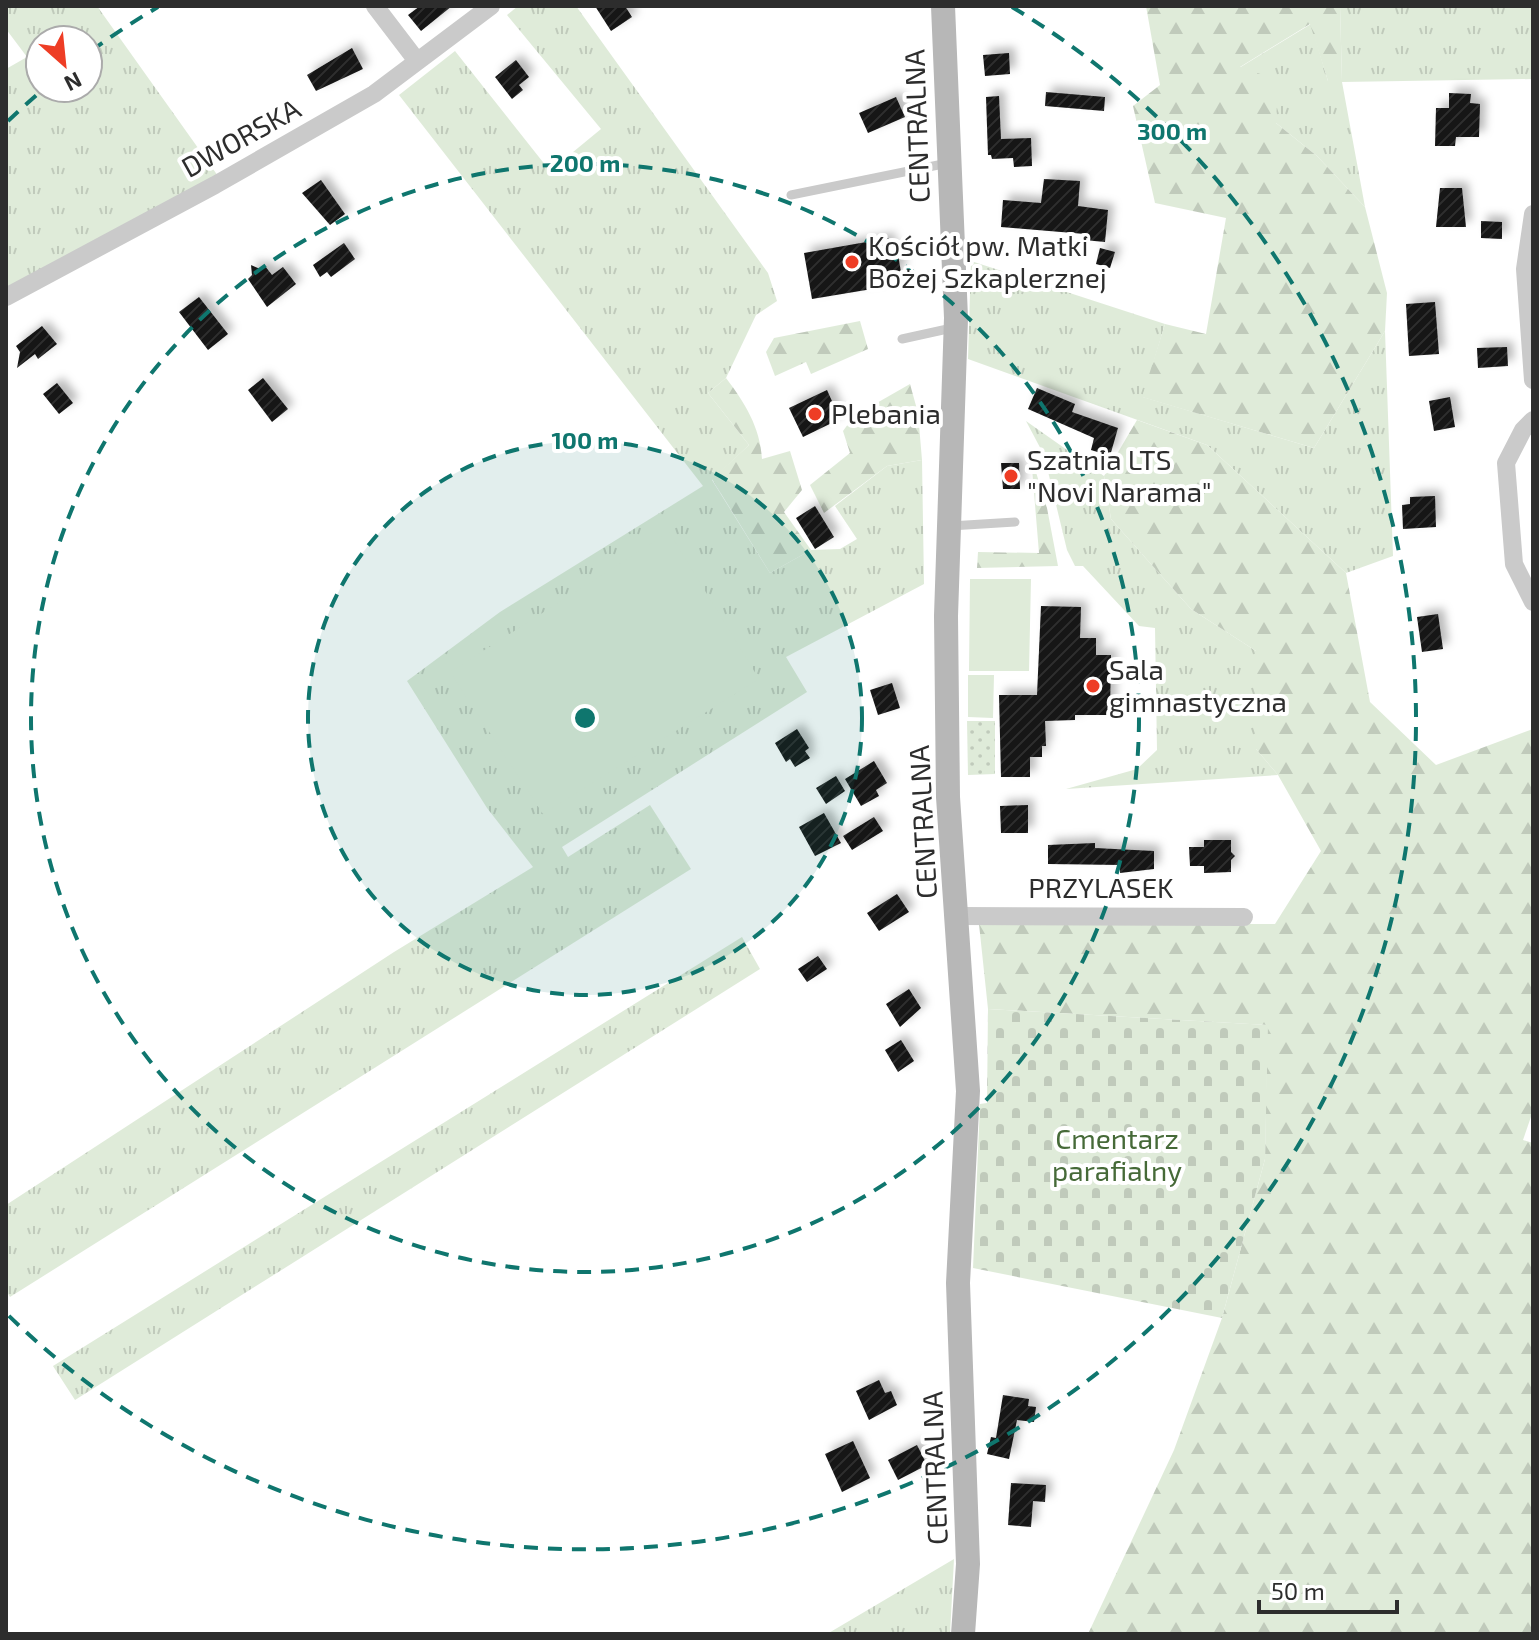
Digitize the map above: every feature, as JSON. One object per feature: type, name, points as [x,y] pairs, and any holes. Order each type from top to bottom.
[{"type":"street","points":[[375,6],[417,61]]},
{"type":"street","name":"DWORSKA","points":[[6,297],[374,94],[491,6]]},
{"type":"street","name":"CENTRALNA","points":[[943,6],[956,327],[946,616],[948,797],[968,1091],[958,1283],[968,1564],[963,1634]]},
{"type":"street","points":[[1533,214],[1525,269],[1533,380]]},
{"type":"street","points":[[1533,420],[1523,430],[1506,463],[1514,564],[1533,602]]},
{"type":"street","name":"PRZYLASEK","points":[[958,916],[1244,917]]},
{"type":"lane","points":[[791,195],[948,163]]},
{"type":"lane","points":[[902,339],[956,327]]},
{"type":"lane","points":[[950,526],[1015,522]]},
{"type":"green space","points":[[6,6],[97,6],[218,176],[6,288],[6,69],[24,59],[24,104],[104,104],[104,24],[24,24],[24,53],[6,29]]},
{"type":"green space","points":[[518,6],[576,6],[768,273],[777,301],[756,315],[726,378],[708,393],[749,445],[712,480],[770,573],[811,550],[840,549],[857,539],[835,506],[887,466],[922,460],[924,584],[786,657],[807,692],[562,847],[568,857],[650,805],[691,869],[10,1297],[6,1290],[6,1205],[394,952],[533,867],[487,808],[407,681],[500,612],[703,486],[399,95],[455,51],[550,171],[601,129],[507,15]]},
{"type":"green space","points":[[1146,6],[1340,6],[1342,81],[1328,81],[1310,24],[1240,67],[1278,80],[1276,123],[1317,156],[1365,207],[1387,293],[1385,331],[1314,448],[1142,397],[1165,324],[1206,334],[1226,218],[1155,203],[1133,106],[1160,85]]},
{"type":"green space","points":[[1340,6],[1533,6],[1533,79],[1342,82],[1365,207],[1317,156],[1276,123],[1239,68],[1311,24],[1328,81],[1342,81]]},
{"type":"green space","points":[[971,261],[1165,324],[1143,397],[1314,448],[1385,331],[1393,556],[1346,573],[1207,445],[968,359]]},
{"type":"green space","points":[[860,321],[868,349],[811,374],[806,362],[775,376],[766,352],[774,338]]},
{"type":"green space","points":[[726,378],[750,416],[762,459],[790,451],[802,490],[784,512],[811,550],[770,573],[712,479],[749,445],[708,393]]},
{"type":"green space","points":[[910,384],[918,413],[922,460],[887,466],[824,513],[810,485],[850,453],[843,431],[854,416]]},
{"type":"green space","points":[[1137,420],[1207,445],[1346,573],[1370,702],[1436,765],[1533,729],[1533,1111],[1523,1140],[1533,1143],[1533,1634],[1088,1634],[1174,1450],[1222,1318],[1265,1159],[1267,1025],[988,1009],[979,924],[1275,924],[1321,851],[1278,775],[1256,749],[1256,651],[1191,609],[1111,519],[1104,476]]},
{"type":"green space","points":[[1026,421],[1104,476],[1111,519],[1191,609],[1256,651],[1256,749],[1278,775],[1066,789],[1137,769],[1157,750],[1155,628],[1139,626],[1083,566],[1075,566],[1067,550],[1044,455]]},
{"type":"green space","points":[[1031,456],[1047,508],[1058,566],[977,568],[978,552],[1039,553]]},
{"type":"green space","points":[[669,532],[759,679],[543,814],[450,672]]},
{"type":"green space","points":[[970,579],[1031,579],[1029,671],[969,671]]},
{"type":"green space","points":[[968,675],[994,675],[993,718],[968,717]]},
{"type":"green space","points":[[967,721],[995,721],[995,774],[968,775]]},
{"type":"green space","points":[[742,937],[760,969],[75,1400],[53,1366]]},
{"type":"green space","name":"Cmentarz parafialny","points":[[988,1009],[1268,1025],[1265,1159],[1222,1318],[973,1268],[980,1104],[987,1103]]},
{"type":"green space","points":[[954,1559],[950,1634],[827,1634]]},
{"type":"building","points":[[420,6],[452,6],[421,31],[408,15]]},
{"type":"building","points":[[595,6],[625,6],[632,17],[611,31]]},
{"type":"building","points":[[352,48],[363,69],[316,91],[307,75]]},
{"type":"building","points":[[1009,53],[1010,74],[985,76],[983,55]]},
{"type":"building","points":[[516,60],[529,77],[519,85],[523,90],[512,99],[495,77]]},
{"type":"building","points":[[1046,92],[1105,97],[1104,111],[1045,106]]},
{"type":"building","points":[[1449,93],[1471,94],[1470,103],[1480,104],[1479,137],[1456,137],[1455,146],[1435,146],[1436,108],[1449,108]]},
{"type":"building","points":[[999,96],[1001,139],[1031,138],[1032,166],[1014,167],[1013,158],[992,159],[988,155],[986,97]]},
{"type":"building","points":[[896,97],[905,117],[868,133],[859,113]]},
{"type":"building","points":[[1044,179],[1080,181],[1078,206],[1108,210],[1105,242],[1084,240],[1085,234],[1001,227],[1003,200],[1041,203]]},
{"type":"building","points":[[321,180],[345,214],[330,225],[302,193]]},
{"type":"building","points":[[1440,188],[1462,188],[1466,227],[1436,227]]},
{"type":"building","points":[[1481,221],[1502,222],[1502,239],[1481,238]]},
{"type":"building","name":"Kościół pw. Matki Bożej Szkaplerznej","points":[[889,238],[891,250],[897,249],[901,272],[894,273],[896,285],[812,299],[804,253]]},
{"type":"building","points":[[344,243],[355,259],[331,277],[327,272],[320,277],[313,265]]},
{"type":"building","points":[[1100,248],[1115,252],[1110,268],[1096,264]]},
{"type":"building","points":[[251,265],[260,269],[265,266],[272,275],[283,267],[296,284],[267,307],[248,279],[252,275]]},
{"type":"building","points":[[199,297],[228,334],[208,350],[179,312]]},
{"type":"building","points":[[1435,302],[1439,354],[1409,356],[1406,304]]},
{"type":"building","points":[[42,326],[57,344],[38,359],[35,354],[17,368],[20,352],[16,346]]},
{"type":"building","points":[[1507,347],[1508,366],[1478,368],[1477,348]]},
{"type":"building","points":[[263,378],[288,409],[272,422],[248,390]]},
{"type":"building","points":[[57,383],[73,403],[59,414],[43,394]]},
{"type":"building","points":[[1037,388],[1075,404],[1072,412],[1118,428],[1110,456],[1091,450],[1094,438],[1028,409]]},
{"type":"building","name":"Plebania","points":[[827,390],[840,419],[803,437],[789,408]]},
{"type":"building","points":[[1450,397],[1455,427],[1434,431],[1429,401]]},
{"type":"building","name":"Szatnia LTS \"Novi Narama\"","points":[[1001,463],[1019,463],[1020,489],[1003,489]]},
{"type":"building","points":[[1435,496],[1436,527],[1403,529],[1402,505],[1410,504],[1410,497]]},
{"type":"building","points":[[815,506],[834,537],[815,549],[796,518]]},
{"type":"building","points":[[1041,606],[1081,607],[1080,638],[1096,638],[1096,655],[1111,655],[1110,715],[1075,715],[1075,720],[1045,721],[1046,746],[1042,746],[1042,757],[1030,757],[1030,777],[1001,777],[999,695],[1037,695]]},
{"type":"building","points":[[1438,614],[1443,649],[1422,652],[1417,617]]},
{"type":"building","points":[[892,683],[900,708],[878,715],[870,690]]},
{"type":"building","points":[[797,729],[809,748],[805,751],[810,758],[795,767],[790,759],[786,762],[775,743]]},
{"type":"building","points":[[874,761],[887,783],[876,790],[879,796],[861,806],[845,779]]},
{"type":"building","points":[[836,776],[845,791],[826,804],[816,788]]},
{"type":"building","points":[[1028,805],[1028,833],[1001,833],[1000,806]]},
{"type":"building","points":[[824,813],[841,843],[815,856],[799,827]]},
{"type":"building","points":[[874,817],[883,831],[852,850],[843,836]]},
{"type":"building","points":[[1204,840],[1231,840],[1231,852],[1235,856],[1231,860],[1231,872],[1204,873],[1204,866],[1190,866],[1189,847],[1204,847]]},
{"type":"building","points":[[1095,843],[1095,848],[1154,851],[1154,869],[1120,873],[1120,865],[1048,864],[1048,845]]},
{"type":"building","points":[[897,894],[909,912],[879,931],[867,913]]},
{"type":"building","points":[[818,956],[827,969],[807,982],[798,969]]},
{"type":"building","points":[[909,989],[921,1008],[900,1027],[886,1004]]},
{"type":"building","points":[[901,1040],[914,1061],[898,1072],[885,1050]]},
{"type":"building","points":[[879,1380],[885,1393],[891,1391],[897,1405],[869,1420],[856,1391]]},
{"type":"building","points":[[1003,1395],[1029,1399],[1028,1406],[1036,1407],[1034,1422],[1017,1420],[1009,1459],[987,1454],[991,1437],[996,1438]]},
{"type":"building","points":[[853,1441],[870,1478],[842,1492],[825,1454]]},
{"type":"building","points":[[917,1445],[927,1465],[898,1480],[888,1460]]},
{"type":"building","points":[[1011,1483],[1046,1485],[1045,1502],[1033,1501],[1031,1527],[1008,1525]]},
{"type":"place","name":"Kościół pw. Matki Bożej Szkaplerznej","points":[[852,262]]},
{"type":"place","name":"Plebania","points":[[815,414]]},
{"type":"place","name":"Szatnia LTS \"Novi Narama\"","points":[[1011,476]]},
{"type":"place","name":"Sala gimnastyczna","points":[[1093,686]]}]
